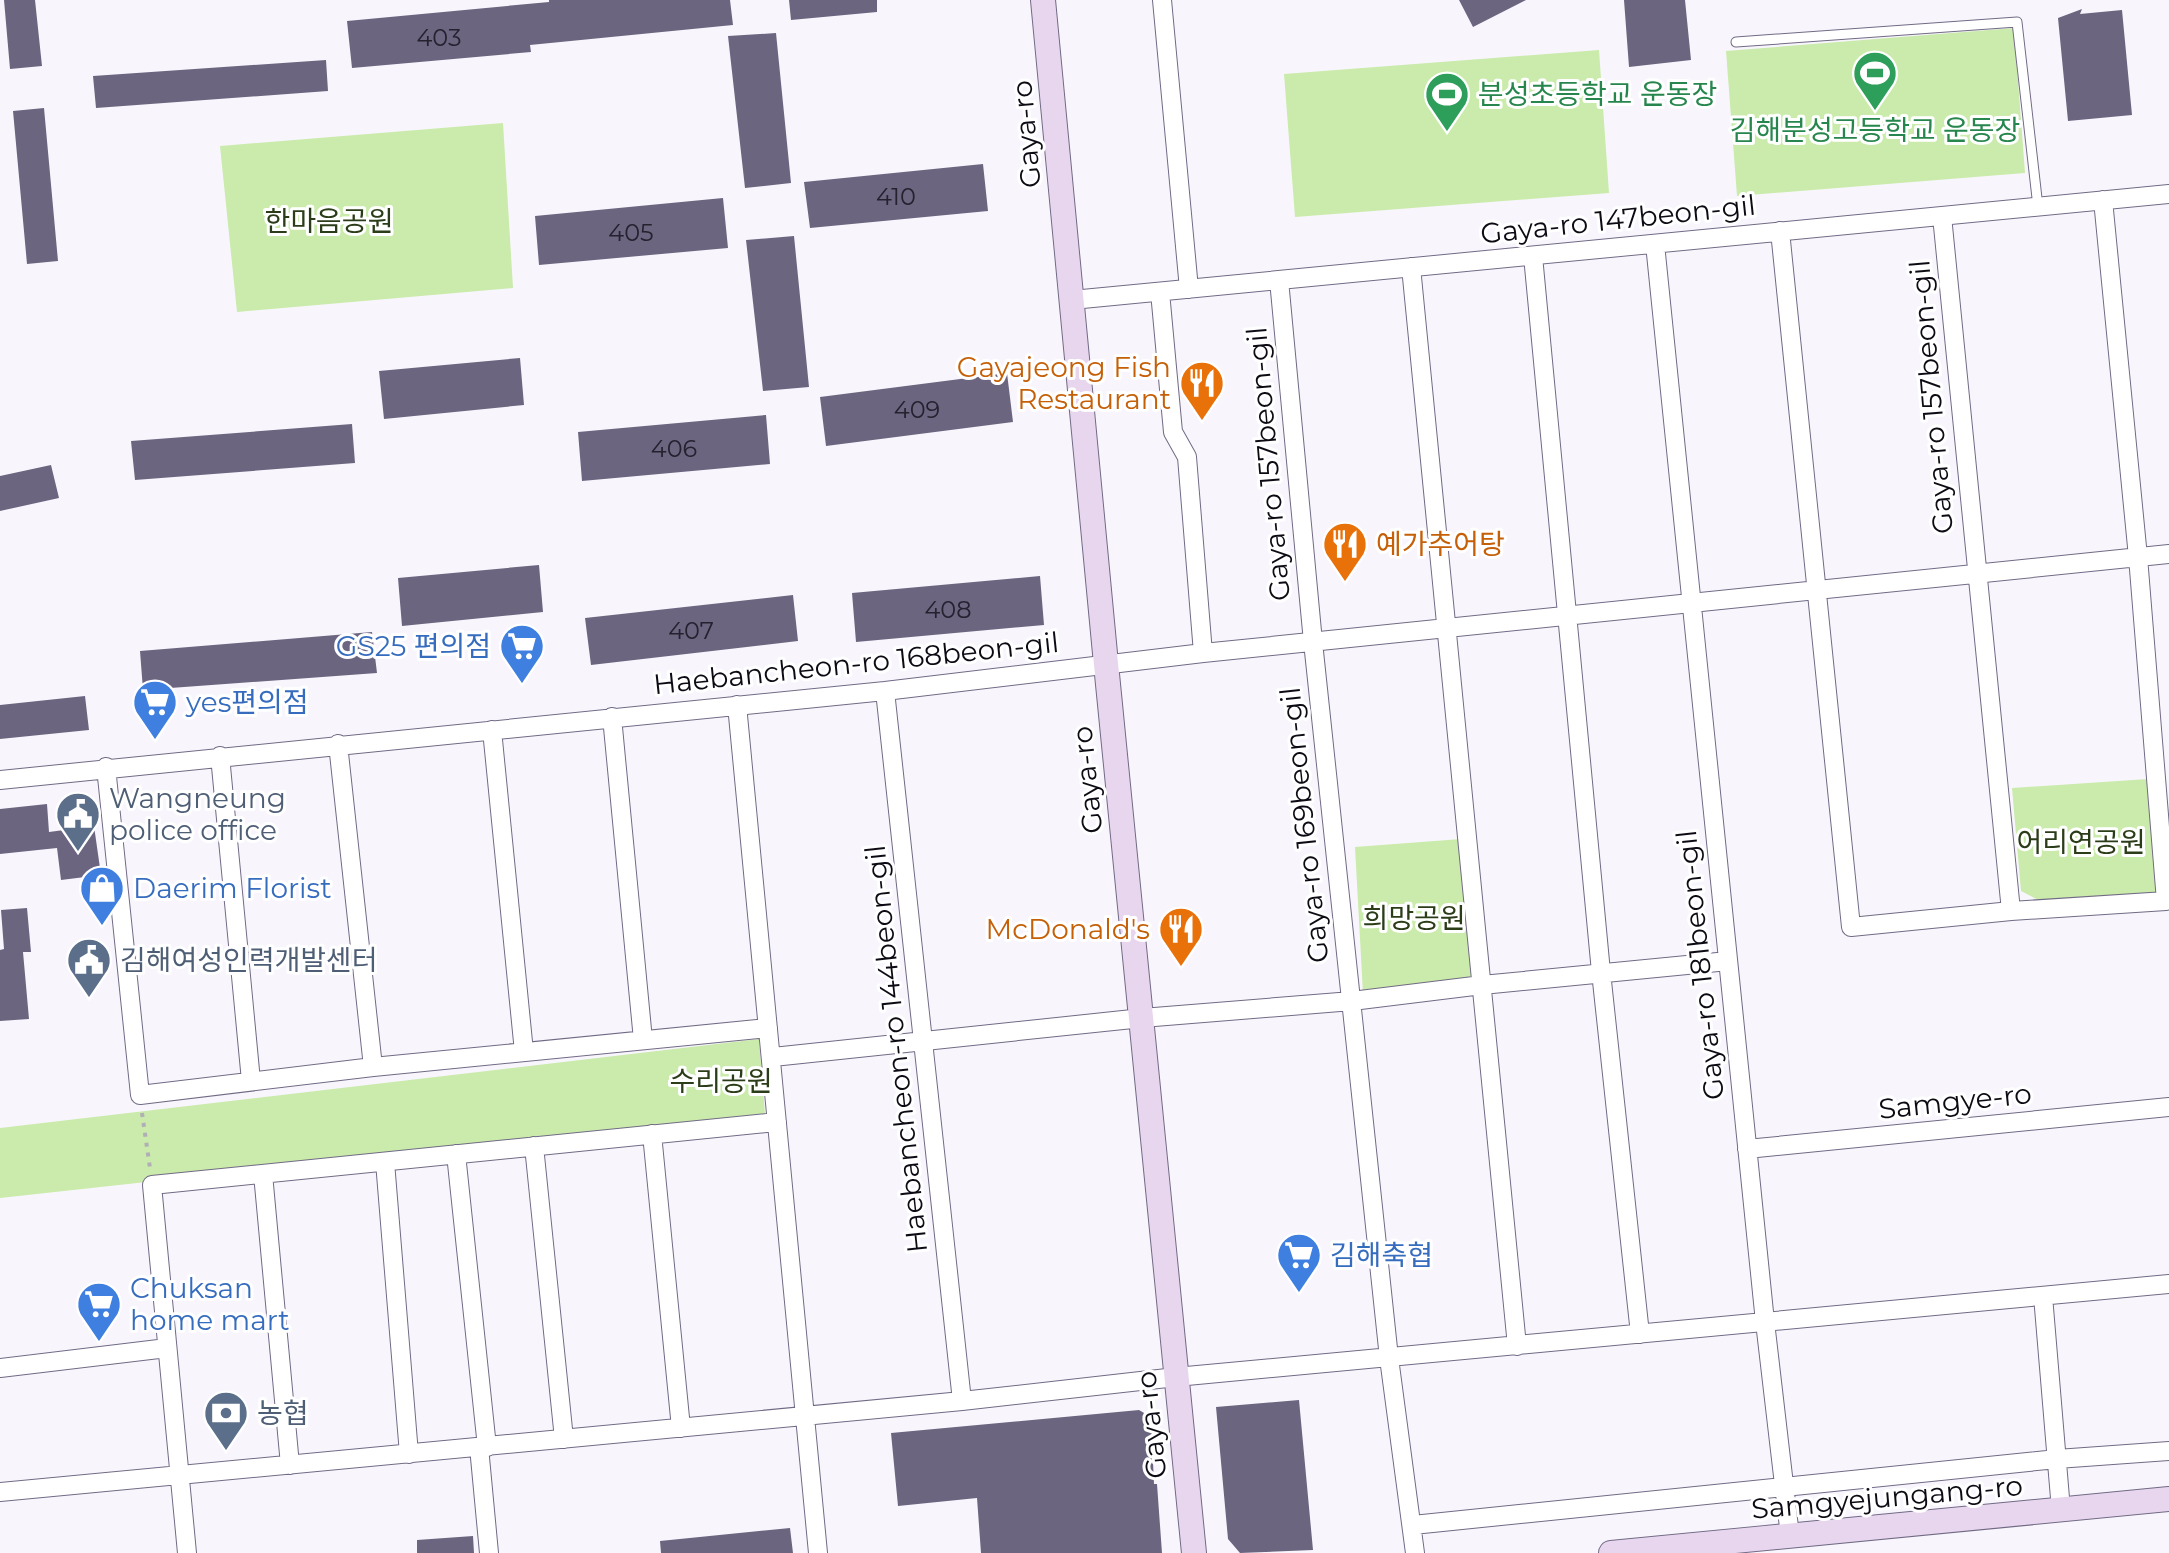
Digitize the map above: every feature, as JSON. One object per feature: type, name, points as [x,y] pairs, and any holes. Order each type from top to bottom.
[{"type":"main road","name":"Gaya-ro","points":[[1043,0],[1194,1553]]},
{"type":"main road","name":"Samgyejungang-ro","points":[[1611,1553],[1698,1548],[1790,1536],[2169,1499]]},
{"type":"street","points":[[1162,0],[1189,289]]},
{"type":"street","name":"Gaya-ro 147beon-gil","points":[[1072,300],[2169,194]]},
{"type":"street","points":[[1780,231],[1851,927],[2011,911],[2166,901],[2138,557],[2103,200]]},
{"type":"street","name":"Gaya-ro 157beon-gil","points":[[1942,216],[2011,911]]},
{"type":"street","points":[[1655,244],[1691,602]]},
{"type":"street","points":[[1533,256],[1601,972],[1640,1334]]},
{"type":"street","points":[[1411,267],[1517,1346]]},
{"type":"street","name":"Gaya-ro 157beon-gil","points":[[1279,280],[1313,642]]},
{"type":"street","points":[[1160,292],[1173,432],[1187,457],[1203,653]]},
{"type":"street","name":"Gaya-ro 157beon-gil","points":[[1106,664],[2169,554]]},
{"type":"street","name":"Gaya-ro 181beon-gil","points":[[1691,602],[1790,1536]]},
{"type":"street","name":"Gaya-ro 169beon-gil","points":[[1313,642],[1352,1001]]},
{"type":"street","name":"Haebancheon-ro 168beon-gil","points":[[0,780],[885,691],[1106,664]]},
{"type":"street","name":"Haebancheon-ro 144beon-gil","points":[[885,691],[962,1401]]},
{"type":"street","points":[[737,705],[818,1553]]},
{"type":"street","points":[[612,717],[643,1040]]},
{"type":"street","points":[[492,730],[524,1052]]},
{"type":"street","points":[[338,744],[373,1067]]},
{"type":"street","points":[[220,756],[251,1081]]},
{"type":"street","points":[[106,767],[140,1095],[373,1067],[768,1028]]},
{"type":"street","name":"Gaya-ro 169beon-gil","points":[[773,1057],[1728,961]]},
{"type":"street","points":[[1352,1001],[1389,1358],[1415,1553]]},
{"type":"street","name":"Samgye-ro","points":[[1747,1149],[2169,1107]]},
{"type":"street","points":[[187,1553],[152,1185],[777,1122]]},
{"type":"street","points":[[652,1134],[681,1428]]},
{"type":"street","points":[[534,1146],[564,1439]]},
{"type":"street","points":[[456,1154],[483,1447],[489,1553]]},
{"type":"street","points":[[385,1162],[409,1454]]},
{"type":"street","points":[[263,1174],[290,1465]]},
{"type":"street","points":[[0,1492],[2169,1284]]},
{"type":"street","points":[[2043,1296],[2061,1510]]},
{"type":"street","points":[[0,1368],[167,1348]]},
{"type":"street","points":[[1413,1525],[2057,1459],[2169,1451]]},
{"type":"lane","points":[[1736,42],[2017,22],[2038,207]]},
{"type":"path","points":[[140,1095],[152,1185]]},
{"type":"green space","name":"김해분성고등학교 운동장","points":[[2014,28],[2025,173],[1737,196],[1726,51]]},
{"type":"green space","name":"분성초등학교 운동장","points":[[1599,50],[1609,193],[1295,217],[1284,74]]},
{"type":"green space","name":"한마음공원","points":[[503,123],[513,288],[237,312],[220,146]]},
{"type":"green space","name":"어리연공원","points":[[2148,779],[2156,895],[2044,903],[2021,891],[2012,788]]},
{"type":"green space","name":"희망공원","points":[[1461,839],[1474,981],[1363,994],[1355,847]]},
{"type":"green space","name":"수리공원","points":[[759,1039],[765,1114],[0,1198],[0,1128]]},
{"type":"building","points":[[4,0],[35,0],[42,66],[10,69]]},
{"type":"building","points":[[549,0],[730,0],[733,25],[530,45],[531,52],[352,68],[347,21]]},
{"type":"building","points":[[789,0],[877,0],[877,12],[791,20]]},
{"type":"building","points":[[1459,0],[1526,0],[1473,27]]},
{"type":"building","points":[[1624,0],[1685,0],[1691,60],[1629,67]]},
{"type":"building","points":[[2082,9],[2080,14],[2122,10],[2132,115],[2068,121],[2058,18]]},
{"type":"building","points":[[776,33],[791,183],[745,188],[728,36]]},
{"type":"building","points":[[326,60],[328,91],[96,108],[93,76]]},
{"type":"building","points":[[44,108],[58,261],[27,264],[13,111]]},
{"type":"building","points":[[983,164],[988,211],[810,228],[804,182]]},
{"type":"building","points":[[723,198],[728,248],[539,265],[535,216]]},
{"type":"building","points":[[794,236],[809,387],[763,391],[746,240]]},
{"type":"building","points":[[520,358],[524,405],[384,419],[379,371]]},
{"type":"building","points":[[1007,373],[1013,422],[826,446],[820,397]]},
{"type":"building","points":[[766,415],[770,464],[582,481],[578,432]]},
{"type":"building","points":[[352,424],[355,463],[135,480],[131,441]]},
{"type":"building","points":[[51,465],[59,498],[0,511],[0,476]]},
{"type":"building","points":[[539,565],[543,612],[402,626],[398,578]]},
{"type":"building","points":[[1040,576],[1044,625],[856,642],[852,593]]},
{"type":"building","points":[[793,595],[798,641],[591,665],[585,618]]},
{"type":"building","points":[[372,632],[377,673],[143,690],[140,651]]},
{"type":"building","points":[[85,696],[89,730],[0,739],[0,705]]},
{"type":"building","points":[[47,804],[49,832],[94,826],[101,875],[61,880],[57,848],[0,854],[0,809]]},
{"type":"building","points":[[27,908],[31,952],[23,952],[29,1019],[0,1021],[0,950],[4,949],[1,910]]},
{"type":"building","points":[[1299,1400],[1313,1550],[1240,1553],[1228,1539],[1216,1407]]},
{"type":"building","points":[[1139,1410],[1151,1417],[1154,1484],[1157,1484],[1162,1553],[981,1553],[977,1498],[898,1506],[891,1433]]},
{"type":"building","points":[[790,1528],[793,1553],[661,1553],[660,1541]]},
{"type":"building","points":[[473,1536],[474,1553],[417,1553],[417,1540]]},
{"type":"place","name":"김해분성고등학교 운동장","points":[[1875,112]]},
{"type":"place","name":"분성초등학교 운동장","points":[[1447,133]]},
{"type":"place","name":"Gayajeong Fish Restaurant","points":[[1202,422]]},
{"type":"place","name":"예가추어탕","points":[[1345,583]]},
{"type":"place","name":"GS25 편의점","points":[[522,685]]},
{"type":"place","name":"yes편의점","points":[[155,741]]},
{"type":"place","name":"Wangneung police office","points":[[78,853]]},
{"type":"place","name":"Daerim Florist","points":[[102,927]]},
{"type":"place","name":"McDonald's","points":[[1181,968]]},
{"type":"place","name":"김해여성인력개발센터","points":[[89,999]]},
{"type":"place","name":"김해축협","points":[[1299,1294]]},
{"type":"place","name":"Chuksan home mart","points":[[99,1343]]},
{"type":"place","name":"농협","points":[[226,1452]]}]
